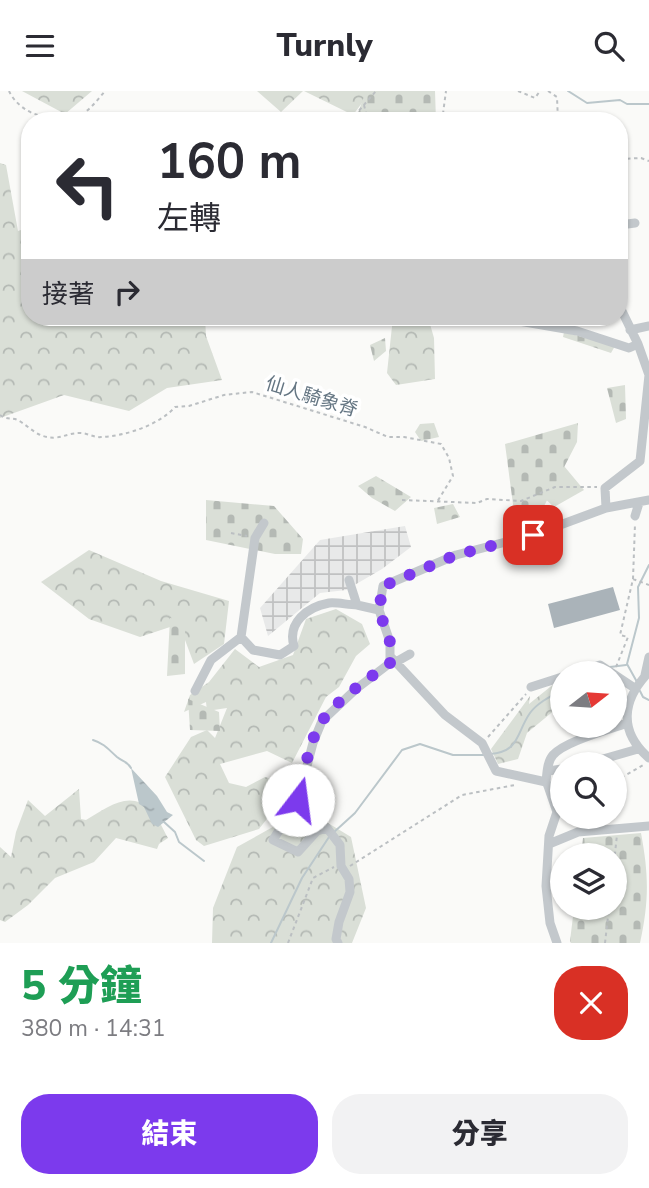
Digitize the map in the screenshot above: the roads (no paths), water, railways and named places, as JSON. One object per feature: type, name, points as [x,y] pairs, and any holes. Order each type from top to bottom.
[{"type":"street","points":[[628,224],[635,223]]},
{"type":"street","points":[[607,508],[605,488],[640,461],[649,375],[628,325]]},
{"type":"street","points":[[548,326],[577,331],[629,348],[638,344]]},
{"type":"street","points":[[630,330],[649,326]]},
{"type":"street","points":[[546,782],[496,771],[482,743],[445,715],[393,659],[379,610],[383,586],[456,555],[533,535],[607,508],[649,499]]},
{"type":"street","points":[[635,516],[639,503]]},
{"type":"street","points":[[195,691],[211,660],[241,637],[255,538],[264,523]]},
{"type":"street","points":[[349,580],[357,605]]},
{"type":"street","points":[[241,637],[253,650],[280,655],[294,646],[292,638],[296,620],[311,609],[330,603],[379,610]]},
{"type":"street","points":[[338,943],[336,939],[339,922],[350,892],[349,879],[341,866],[340,845],[327,828],[317,831],[298,852],[273,840],[298,800],[313,743],[322,721],[393,659],[411,654]]},
{"type":"street","points":[[649,657],[647,673],[629,700],[627,723],[638,749],[649,760]]},
{"type":"street","points":[[531,687],[550,681]]},
{"type":"street","points":[[627,682],[636,689]]},
{"type":"street","points":[[557,943],[550,923],[546,886],[549,845],[557,811],[546,782],[549,761],[566,746],[587,738]]},
{"type":"street","points":[[627,752],[638,749]]},
{"type":"street","points":[[549,845],[578,832],[649,826]]},
{"type":"water","points":[[131,768],[157,796],[167,812],[173,815],[158,827],[152,824],[144,807],[139,804]]},
{"type":"waterway","points":[[568,91],[587,103],[620,100],[627,104],[649,104]]},
{"type":"waterway","points":[[637,682],[627,664],[639,618],[638,587],[649,565]]},
{"type":"waterway","points":[[640,691],[643,697],[649,700]]},
{"type":"waterway","points":[[490,754],[507,750],[516,740],[533,709],[550,697]]},
{"type":"waterway","points":[[93,740],[131,768]]},
{"type":"waterway","points":[[333,833],[355,813],[402,750],[420,744],[453,755],[485,755]]},
{"type":"waterway","points":[[164,822],[175,832],[179,842],[204,861]]},
{"type":"waterway","points":[[271,943],[302,878],[329,837]]}]
